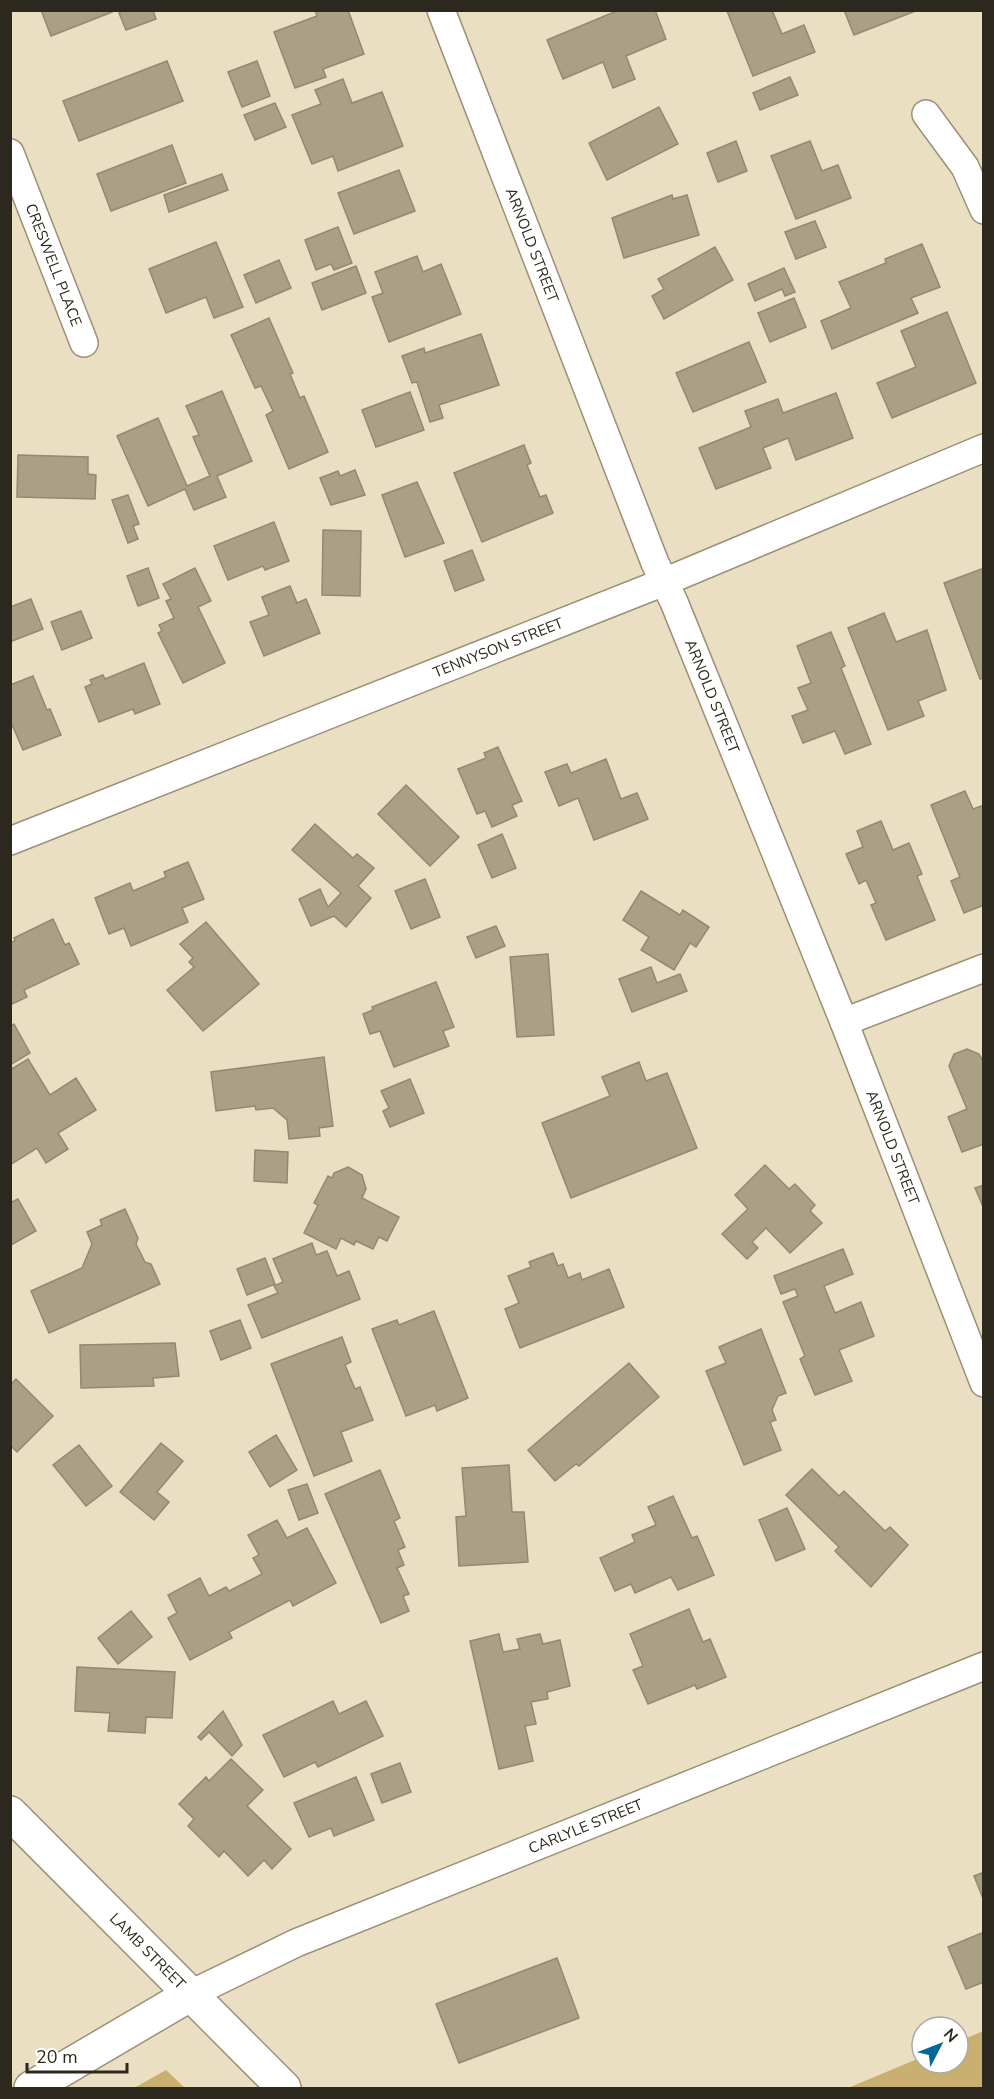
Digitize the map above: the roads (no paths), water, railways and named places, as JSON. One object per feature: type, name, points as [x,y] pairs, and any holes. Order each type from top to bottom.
[{"type":"street","name":"ARNOLD STREET","points":[[441,10],[664,582],[844,1022],[984,1383]]},
{"type":"street","points":[[926,114],[965,167],[984,210]]},
{"type":"street","name":"CRESWELL PLACE","points":[[10,153],[84,343]]},
{"type":"street","name":"TENNYSON STREET","points":[[10,840],[664,582],[984,448]]},
{"type":"street","points":[[844,1022],[984,968]]},
{"type":"street","name":"CARLYLE STREET","points":[[191,1994],[339,1926],[984,1666]]},
{"type":"street","name":"LAMB STREET","points":[[10,1813],[285,2088]]},
{"type":"street","points":[[31,2088],[191,1994]]}]
